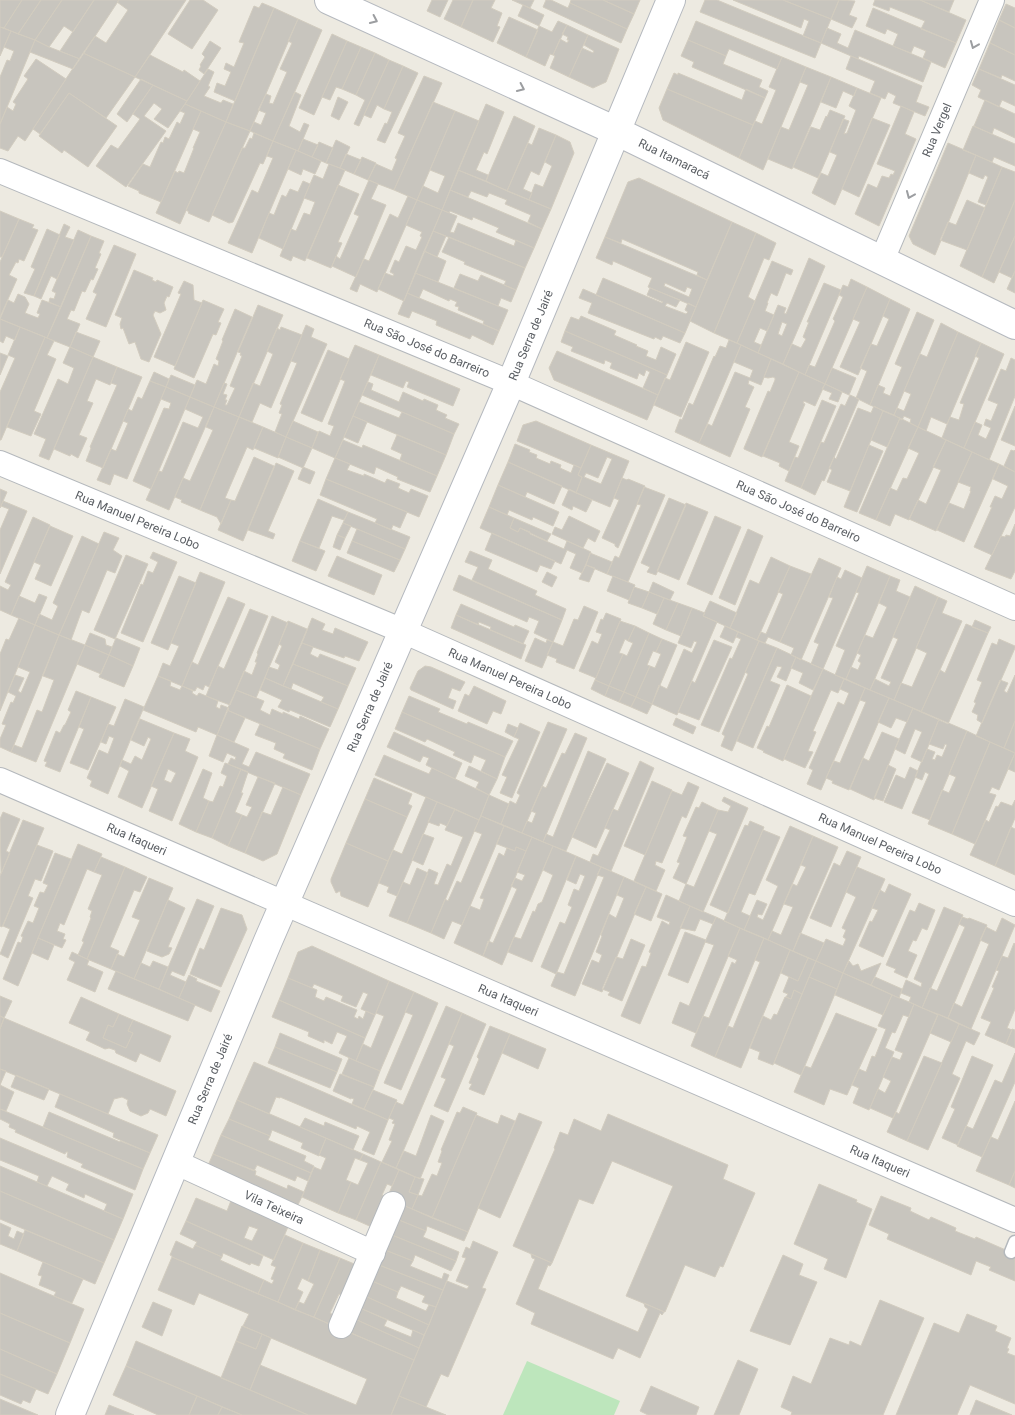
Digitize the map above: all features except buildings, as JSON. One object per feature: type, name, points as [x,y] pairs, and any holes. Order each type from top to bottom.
[{"type":"street","name":"Rua Itamaracá","points":[[329,0],[616,131],[1015,325]]},
{"type":"street","name":"Rua Serra de Jairé","points":[[70,1415],[284,903],[511,383],[671,0]]},
{"type":"street","name":"Rua Vergel","points":[[882,260],[992,0]]},
{"type":"street","name":"Rua São José do Barreiro","points":[[0,172],[511,383],[1015,608]]},
{"type":"street","name":"Rua Manuel Pereira Lobo","points":[[0,463],[403,631],[1015,904]]},
{"type":"street","name":"Rua Itaqueri","points":[[1,785],[284,903],[1015,1220]]},
{"type":"street","name":"Vila Teixeira","points":[[175,1162],[373,1253]]},
{"type":"street","points":[[341,1326],[393,1204]]},
{"type":"green space","points":[[527,1361],[620,1401],[614,1415],[503,1415]]}]
